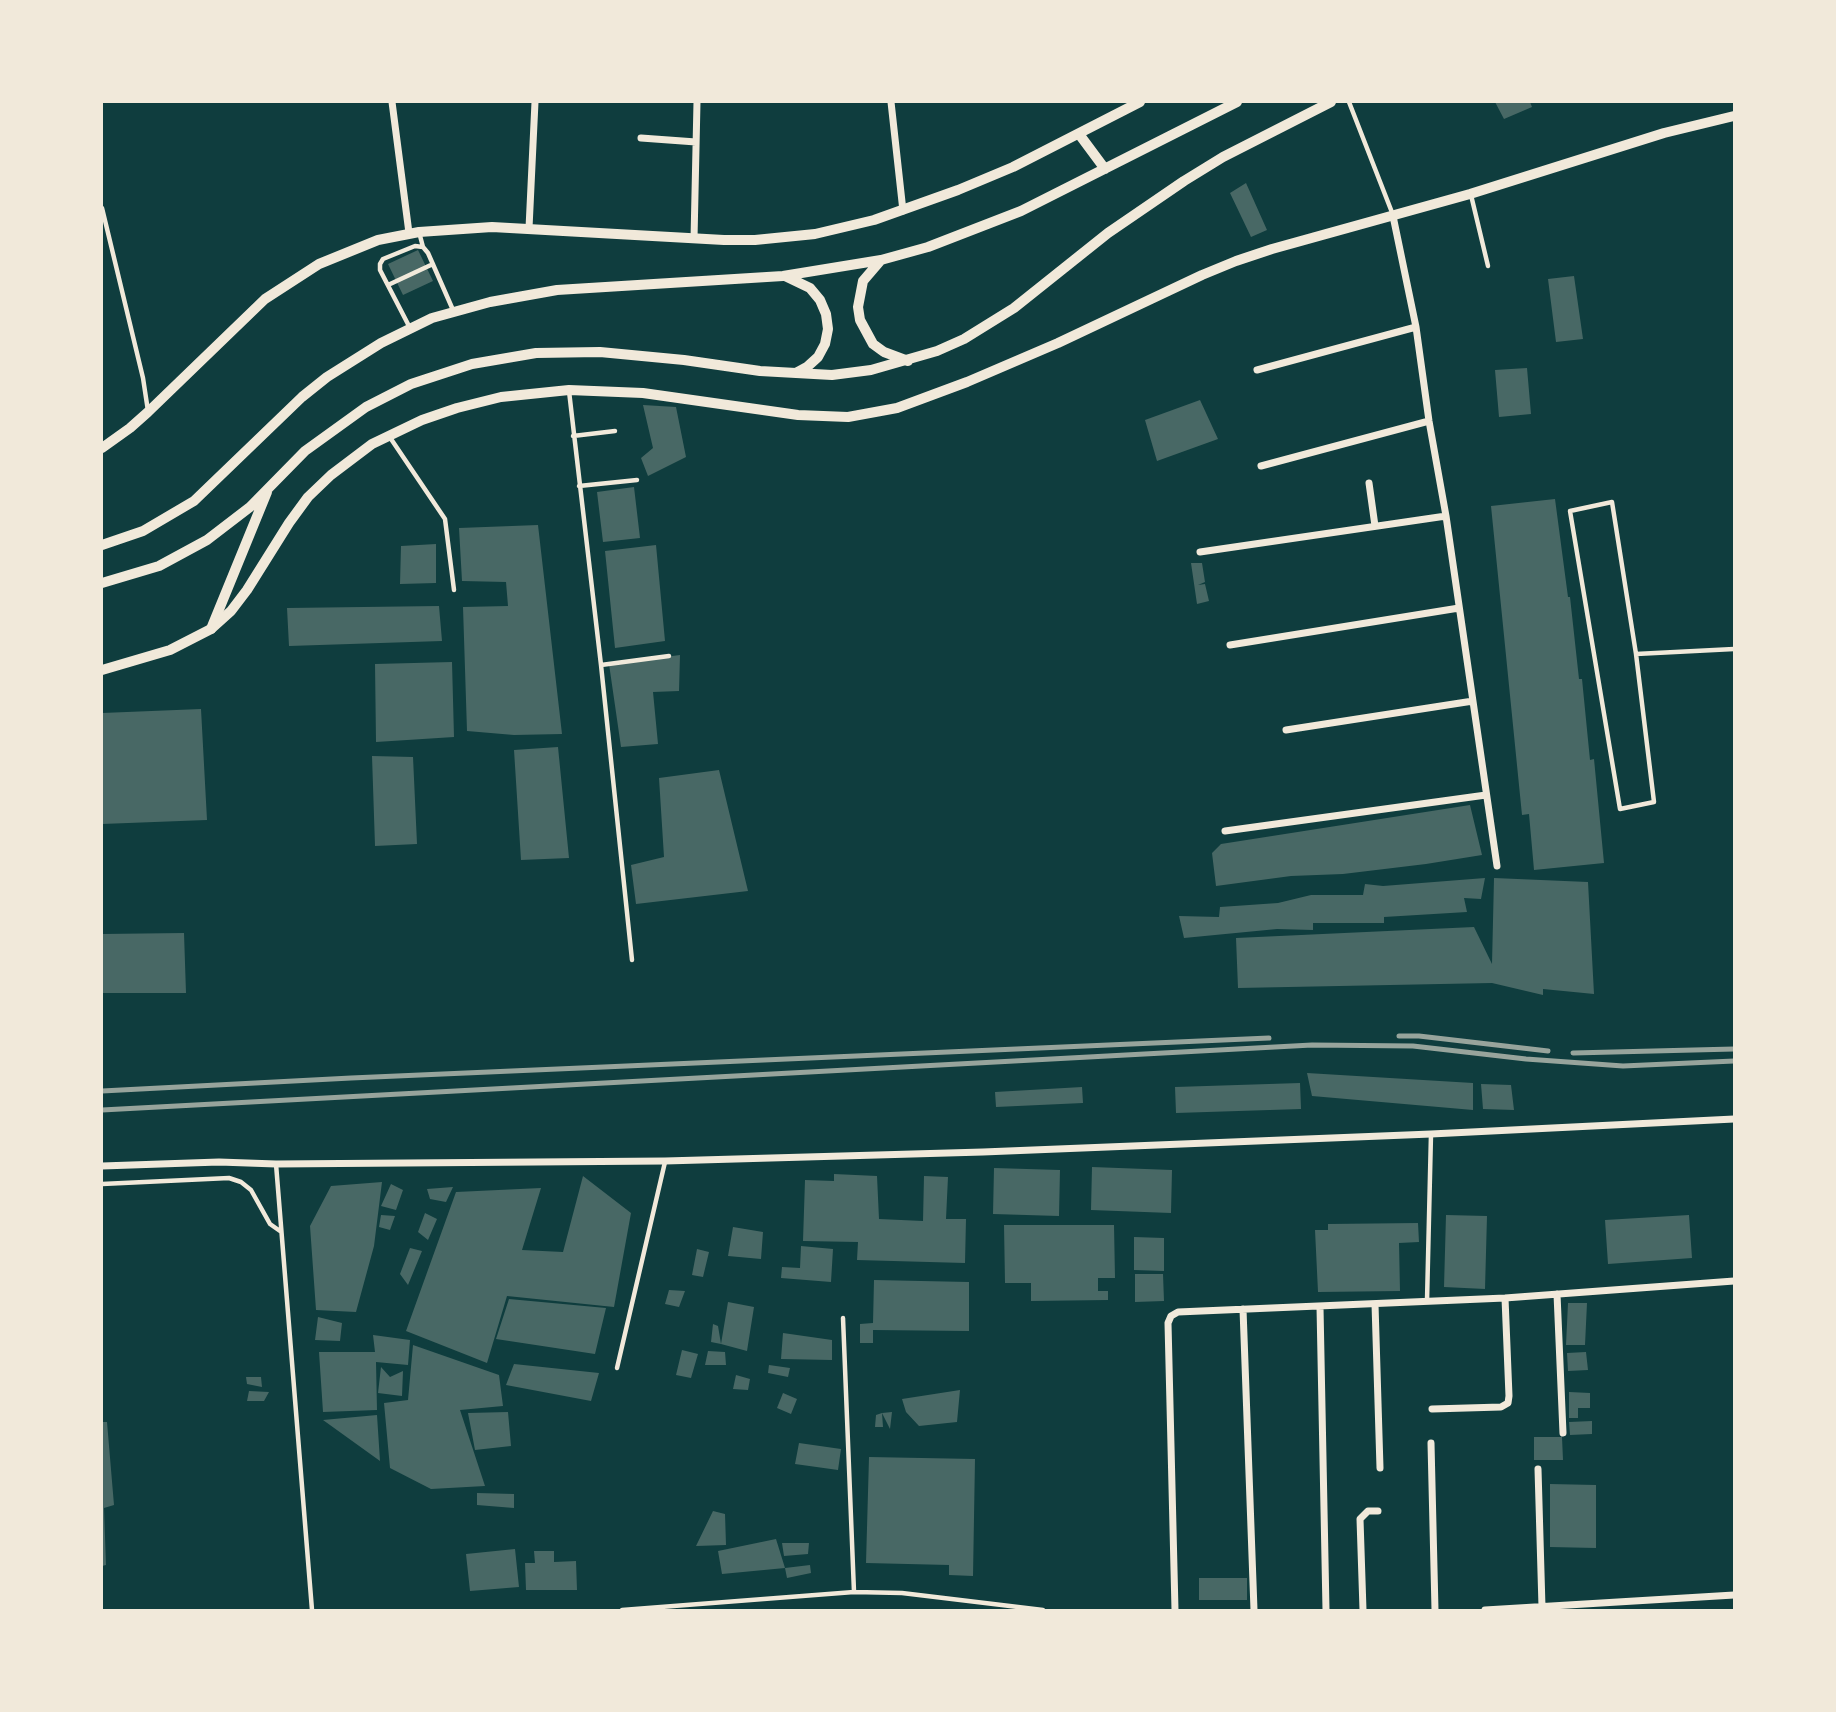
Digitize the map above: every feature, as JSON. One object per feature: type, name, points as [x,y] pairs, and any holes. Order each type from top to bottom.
[{"type":"main road","points":[[102,545],[143,531],[194,501],[302,397],[327,377],[381,342],[410,328],[454,311],[557,290],[783,276],[881,260],[975,230],[1021,211],[1237,102]]},
{"type":"main road","points":[[102,583],[134,575],[184,554],[229,524],[314,443],[366,407],[411,384],[472,363],[536,353],[600,352],[794,374],[832,374],[871,370],[909,361],[946,347],[989,324],[1037,291],[1108,233],[1184,181],[1223,157],[1331,102]]},
{"type":"main road","points":[[1079,134],[1105,169]]},
{"type":"main road","points":[[881,260],[863,281],[858,307],[860,320],[873,344],[884,352],[909,361]]},
{"type":"main road","points":[[783,276],[810,288],[820,300],[827,321],[825,344],[818,357],[794,374]]},
{"type":"main road","points":[[211,629],[269,488]]},
{"type":"street","points":[[392,102],[414,232]]},
{"type":"street","points":[[529,228],[535,102]]},
{"type":"street","points":[[694,239],[697,102]]},
{"type":"street","points":[[891,102],[903,211]]},
{"type":"street","points":[[102,448],[148,412],[241,320],[291,280],[348,250],[414,232],[480,227],[755,240],[845,228],[903,211],[1013,167],[1140,102]]},
{"type":"street","points":[[102,670],[170,650],[211,629],[231,611],[247,590],[308,498],[356,455],[389,435],[422,420],[479,402],[569,390],[643,393],[798,415],[848,417],[873,413],[909,404],[967,382],[1237,261],[1470,194],[1664,133],[1734,116]]},
{"type":"street","points":[[641,138],[696,142]]},
{"type":"street","points":[[1393,216],[1416,327],[1497,866]]},
{"type":"street","points":[[1257,369],[1416,327]]},
{"type":"street","points":[[1261,466],[1429,421]]},
{"type":"street","points":[[1368,483],[1375,526]]},
{"type":"street","points":[[1200,552],[1446,516]]},
{"type":"street","points":[[1230,645],[1460,608]]},
{"type":"street","points":[[1286,730],[1473,701]]},
{"type":"street","points":[[1225,831],[1486,795]]},
{"type":"street","points":[[102,1166],[219,1162],[276,1164],[665,1161],[1129,1147],[1734,1119]]},
{"type":"street","points":[[1175,1611],[1168,1323],[1171,1316],[1178,1312],[1505,1298],[1734,1281]]},
{"type":"street","points":[[1557,1294],[1563,1433]]},
{"type":"street","points":[[1433,1409],[1501,1407],[1508,1403],[1505,1298]]},
{"type":"street","points":[[1376,1304],[1380,1468]]},
{"type":"street","points":[[1320,1307],[1326,1611]]},
{"type":"street","points":[[1243,1309],[1254,1611]]},
{"type":"street","points":[[1431,1443],[1436,1611]]},
{"type":"street","points":[[1538,1469],[1542,1607]]},
{"type":"street","points":[[1363,1611],[1360,1519],[1367,1511],[1378,1511]]},
{"type":"street","points":[[1485,1611],[1734,1595]]},
{"type":"lane","points":[[1349,102],[1393,216]]},
{"type":"lane","points":[[1470,194],[1488,266]]},
{"type":"lane","points":[[102,208],[143,378],[148,412]]},
{"type":"lane","points":[[414,232],[433,264],[454,311]]},
{"type":"lane","points":[[410,328],[379,267],[381,261],[415,246],[423,247]]},
{"type":"lane","points":[[388,285],[433,264]]},
{"type":"lane","points":[[569,390],[632,960]]},
{"type":"lane","points":[[573,436],[615,430]]},
{"type":"lane","points":[[389,435],[445,519],[454,590]]},
{"type":"lane","points":[[579,486],[637,480]]},
{"type":"lane","points":[[1612,502],[1636,654],[1654,802],[1620,809],[1570,511],[1612,502]]},
{"type":"lane","points":[[1636,654],[1734,649]]},
{"type":"lane","points":[[601,665],[669,656]]},
{"type":"lane","points":[[1427,1302],[1431,1134]]},
{"type":"lane","points":[[617,1368],[665,1161]]},
{"type":"lane","points":[[276,1164],[312,1611]]},
{"type":"lane","points":[[102,1184],[229,1178],[241,1182],[251,1190],[270,1224],[281,1232]]},
{"type":"lane","points":[[843,1318],[854,1592]]},
{"type":"lane","points":[[622,1611],[854,1592],[902,1593],[1043,1611]]},
{"type":"building","points":[[1495,102],[1530,102],[1532,107],[1504,119]]},
{"type":"building","points":[[1246,183],[1267,230],[1251,237],[1230,193]]},
{"type":"building","points":[[418,250],[433,281],[403,295],[388,264]]},
{"type":"building","points":[[1574,276],[1583,339],[1556,342],[1548,279]]},
{"type":"building","points":[[1527,368],[1531,414],[1499,417],[1495,370]]},
{"type":"building","points":[[1200,400],[1218,439],[1157,461],[1145,420]]},
{"type":"building","points":[[643,405],[676,407],[686,457],[648,476],[641,458],[653,448]]},
{"type":"building","points":[[634,487],[640,538],[603,542],[597,492]]},
{"type":"building","points":[[1555,499],[1579,679],[1582,679],[1590,760],[1594,759],[1604,863],[1534,870],[1529,814],[1522,815],[1491,506]]},
{"type":"building","points":[[538,525],[562,734],[514,735],[467,731],[463,607],[508,606],[506,582],[462,581],[459,528]]},
{"type":"building","points":[[436,544],[436,583],[400,584],[401,546]]},
{"type":"building","points":[[656,545],[665,641],[615,648],[605,551]]},
{"type":"building","points":[[1191,563],[1202,563],[1205,582],[1198,585],[1205,584],[1209,601],[1197,604]]},
{"type":"building","points":[[439,606],[442,641],[289,646],[287,608]]},
{"type":"building","points":[[680,655],[679,691],[653,692],[658,744],[621,747],[609,664]]},
{"type":"building","points":[[452,662],[454,737],[376,742],[375,664]]},
{"type":"building","points":[[201,709],[207,820],[102,824],[102,713]]},
{"type":"building","points":[[558,747],[569,858],[521,860],[514,750]]},
{"type":"building","points":[[372,756],[413,757],[417,844],[375,846]]},
{"type":"building","points":[[719,770],[748,891],[636,904],[631,865],[664,857],[659,778]]},
{"type":"building","points":[[1470,805],[1482,855],[1343,874],[1291,876],[1216,886],[1212,853],[1221,844]]},
{"type":"building","points":[[1485,878],[1481,899],[1464,898],[1467,912],[1384,917],[1384,923],[1313,923],[1313,930],[1277,929],[1184,938],[1179,916],[1219,917],[1220,907],[1278,903],[1311,895],[1363,895],[1365,884],[1383,886]]},
{"type":"building","points":[[1494,878],[1588,882],[1594,994],[1543,989],[1543,995],[1492,983],[1238,988],[1236,938],[1474,927],[1492,964]]},
{"type":"building","points":[[184,933],[186,993],[102,993],[102,934]]},
{"type":"building","points":[[1307,1073],[1473,1083],[1473,1110],[1312,1096]]},
{"type":"building","points":[[1300,1083],[1301,1109],[1176,1113],[1175,1087]]},
{"type":"building","points":[[1481,1084],[1511,1085],[1514,1110],[1483,1109]]},
{"type":"building","points":[[1082,1087],[1083,1103],[996,1107],[995,1092]]},
{"type":"building","points":[[1092,1167],[1172,1170],[1171,1213],[1091,1210]]},
{"type":"building","points":[[994,1168],[1060,1170],[1059,1216],[993,1214]]},
{"type":"building","points":[[834,1174],[877,1176],[879,1219],[923,1221],[924,1176],[948,1177],[946,1219],[966,1219],[965,1263],[857,1260],[858,1242],[803,1241],[805,1180],[834,1181]]},
{"type":"building","points":[[583,1176],[631,1213],[614,1307],[507,1296],[487,1363],[406,1331],[456,1192],[541,1188],[522,1250],[563,1252]]},
{"type":"building","points":[[382,1182],[374,1246],[356,1312],[316,1310],[310,1226],[331,1186]]},
{"type":"building","points":[[391,1184],[403,1190],[396,1210],[381,1206]]},
{"type":"building","points":[[453,1187],[446,1202],[430,1199],[427,1189]]},
{"type":"building","points":[[425,1213],[437,1219],[428,1240],[418,1232]]},
{"type":"building","points":[[381,1215],[395,1216],[390,1230],[379,1227]]},
{"type":"building","points":[[1446,1215],[1487,1216],[1485,1289],[1444,1287]]},
{"type":"building","points":[[1689,1215],[1692,1258],[1608,1264],[1605,1220]]},
{"type":"building","points":[[1418,1223],[1419,1242],[1399,1243],[1400,1291],[1318,1292],[1315,1230],[1328,1230],[1328,1224]]},
{"type":"building","points":[[1004,1225],[1114,1225],[1115,1278],[1098,1278],[1098,1291],[1108,1291],[1108,1300],[1031,1301],[1031,1283],[1005,1283]]},
{"type":"building","points":[[733,1227],[763,1232],[761,1259],[728,1256]]},
{"type":"building","points":[[1134,1237],[1164,1238],[1164,1271],[1134,1270]]},
{"type":"building","points":[[801,1246],[833,1249],[831,1282],[781,1278],[782,1267],[800,1268]]},
{"type":"building","points":[[410,1248],[422,1251],[408,1285],[400,1274]]},
{"type":"building","points":[[697,1249],[709,1252],[703,1277],[692,1275]]},
{"type":"building","points":[[1135,1274],[1163,1274],[1164,1301],[1135,1302]]},
{"type":"building","points":[[874,1280],[969,1282],[969,1331],[873,1330],[873,1343],[860,1343],[860,1324],[873,1323]]},
{"type":"building","points":[[669,1290],[685,1291],[679,1307],[665,1304]]},
{"type":"building","points":[[509,1299],[606,1308],[595,1354],[496,1339]]},
{"type":"building","points":[[728,1302],[754,1307],[747,1351],[721,1344]]},
{"type":"building","points":[[1568,1303],[1587,1303],[1585,1345],[1566,1345]]},
{"type":"building","points":[[318,1317],[342,1323],[340,1341],[315,1340]]},
{"type":"building","points":[[713,1324],[718,1326],[721,1344],[711,1342]]},
{"type":"building","points":[[783,1333],[832,1340],[832,1360],[781,1359]]},
{"type":"building","points":[[373,1335],[410,1340],[408,1365],[376,1362],[377,1410],[323,1412],[319,1352],[375,1352]]},
{"type":"building","points":[[413,1345],[499,1375],[503,1406],[460,1410],[485,1486],[431,1489],[390,1468],[384,1403],[408,1400]]},
{"type":"building","points":[[682,1350],[698,1354],[691,1378],[676,1375]]},
{"type":"building","points":[[708,1351],[725,1352],[726,1365],[705,1365]]},
{"type":"building","points":[[1586,1352],[1588,1370],[1568,1371],[1567,1353]]},
{"type":"building","points":[[514,1364],[599,1373],[591,1401],[506,1385]]},
{"type":"building","points":[[769,1365],[790,1368],[788,1377],[768,1373]]},
{"type":"building","points":[[381,1367],[390,1377],[403,1371],[402,1396],[378,1393]]},
{"type":"building","points":[[736,1375],[750,1379],[748,1390],[733,1389]]},
{"type":"building","points":[[246,1377],[261,1377],[262,1387],[247,1384]]},
{"type":"building","points":[[960,1390],[957,1422],[919,1426],[906,1412],[902,1399]]},
{"type":"building","points":[[249,1391],[269,1392],[264,1401],[247,1401]]},
{"type":"building","points":[[1569,1392],[1590,1393],[1590,1408],[1578,1408],[1578,1418],[1569,1418]]},
{"type":"building","points":[[783,1393],[797,1399],[791,1414],[777,1408]]},
{"type":"building","points":[[508,1412],[511,1446],[475,1450],[468,1413]]},
{"type":"building","points":[[892,1412],[890,1429],[882,1413]]},
{"type":"building","points":[[882,1413],[883,1427],[875,1427],[876,1415]]},
{"type":"building","points":[[377,1415],[380,1461],[323,1420]]},
{"type":"building","points":[[1592,1421],[1592,1434],[1570,1435],[1569,1422]]},
{"type":"building","points":[[102,1422],[107,1422],[114,1505],[104,1508],[106,1565],[102,1566]]},
{"type":"building","points":[[1534,1437],[1562,1437],[1563,1460],[1534,1460]]},
{"type":"building","points":[[799,1443],[841,1449],[838,1470],[795,1464]]},
{"type":"building","points":[[869,1457],[975,1459],[973,1576],[949,1575],[949,1565],[866,1563]]},
{"type":"building","points":[[1550,1484],[1596,1485],[1596,1548],[1550,1547]]},
{"type":"building","points":[[477,1493],[514,1494],[514,1508],[477,1505]]},
{"type":"building","points":[[713,1511],[725,1514],[726,1545],[696,1546]]},
{"type":"building","points":[[776,1539],[785,1568],[722,1574],[718,1551]]},
{"type":"building","points":[[782,1543],[809,1543],[808,1554],[784,1556]]},
{"type":"building","points":[[515,1549],[519,1587],[470,1591],[466,1554]]},
{"type":"building","points":[[534,1551],[554,1551],[554,1562],[576,1561],[577,1590],[526,1590],[525,1563],[535,1563]]},
{"type":"building","points":[[810,1565],[811,1573],[787,1578],[785,1568]]},
{"type":"building","points":[[1199,1578],[1247,1578],[1247,1600],[1199,1600]]},
{"type":"railway","points":[[1399,1036],[1548,1051]]},
{"type":"railway","points":[[102,1091],[1269,1038]]},
{"type":"railway","points":[[102,1110],[1312,1045],[1413,1046],[1526,1059],[1623,1066],[1734,1061]]},
{"type":"railway","points":[[1573,1053],[1734,1049]]}]
